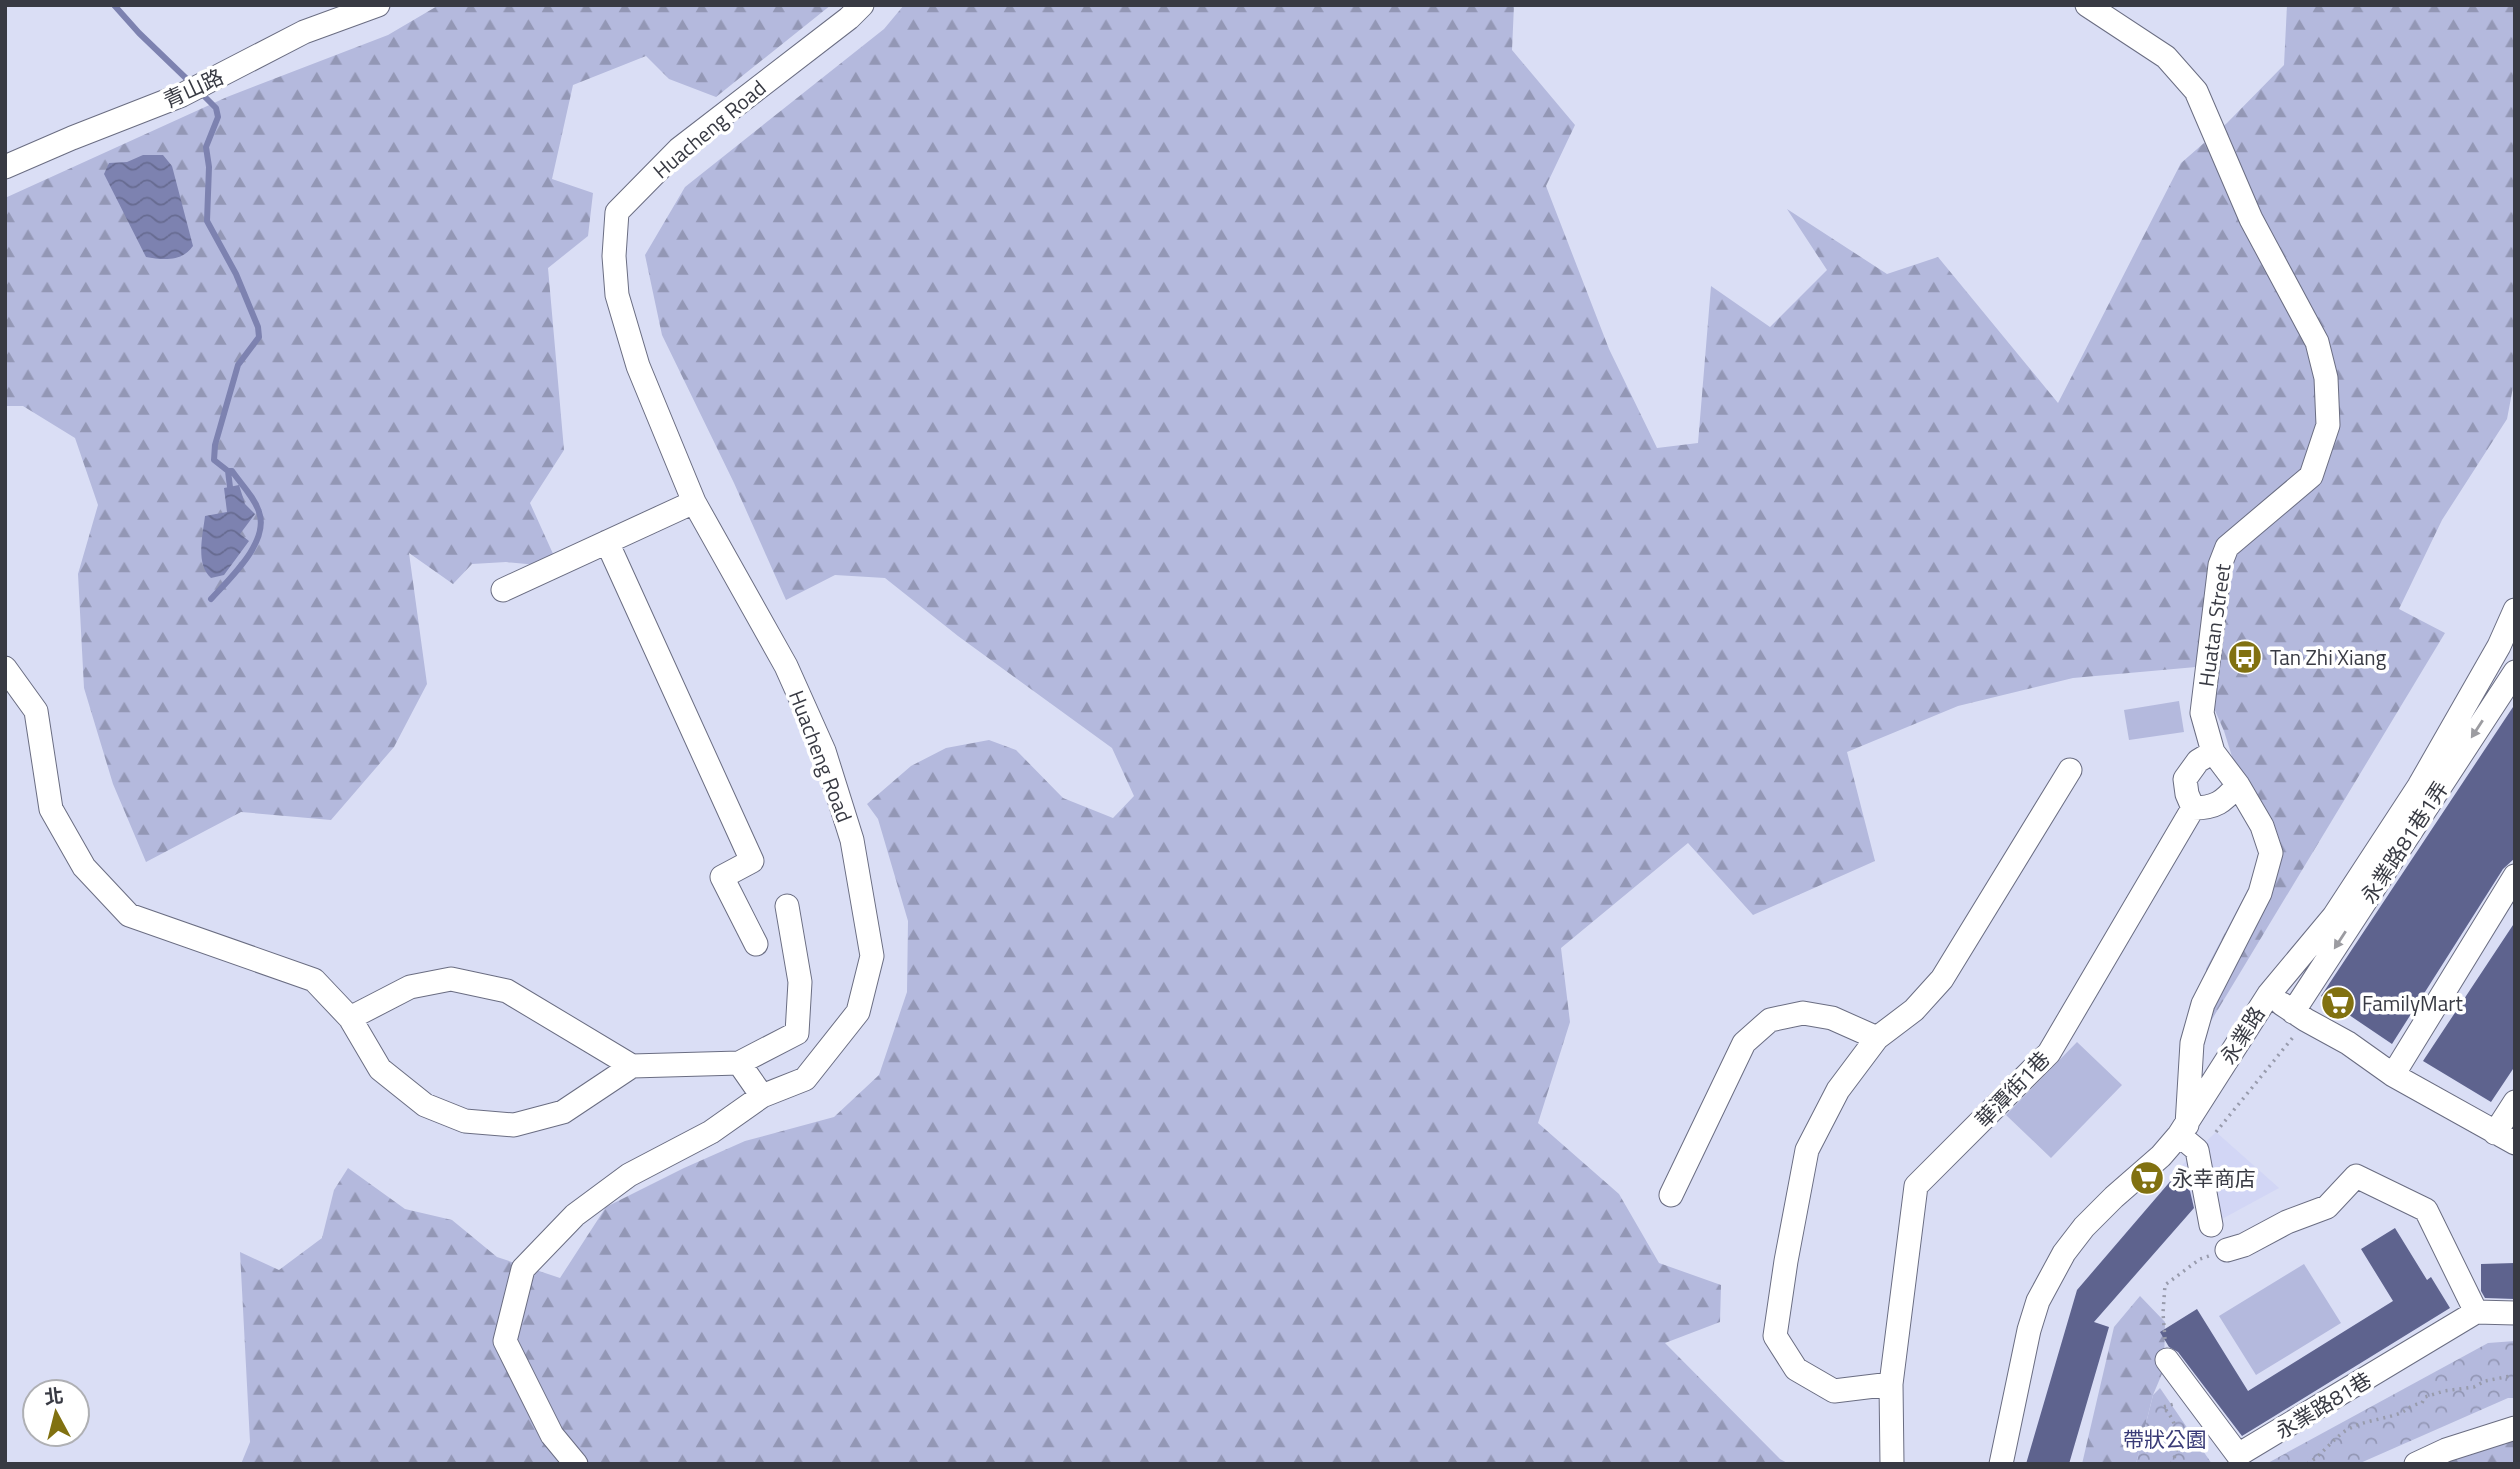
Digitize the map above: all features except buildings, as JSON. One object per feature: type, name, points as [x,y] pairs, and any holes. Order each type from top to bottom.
[{"type":"street","name":"青山路","points":[[5,167],[182,95],[304,32],[378,5]]},
{"type":"street","name":"Huacheng Road","points":[[576,1464],[552,1435],[505,1341],[523,1269],[575,1215],[629,1175],[711,1132],[762,1096],[805,1079],[858,1012],[872,957],[852,840],[824,751],[786,666],[694,502],[638,366],[617,295],[614,256],[617,212],[679,149],[849,18],[862,5]]},
{"type":"street","name":"Huatan Street","points":[[2087,5],[2166,57],[2196,91],[2251,219],[2317,342],[2326,378],[2328,425],[2311,476],[2227,547],[2220,565],[2202,713],[2213,752],[2238,785],[2262,826],[2272,853],[2260,893],[2203,1004],[2192,1042],[2183,1130]]},
{"type":"street","points":[[503,590],[694,502]]},
{"type":"street","points":[[607,542],[752,861],[722,877],[757,944]]},
{"type":"street","name":"永業路","points":[[2001,1464],[2035,1310],[2064,1253],[2084,1227],[2161,1156],[2183,1130],[2269,994],[2334,916],[2419,786],[2500,646],[2515,610]]},
{"type":"street","points":[[5,667],[36,711],[51,808],[84,867],[129,915],[314,980],[350,1018],[380,1069],[425,1105],[465,1121],[514,1125],[563,1112],[632,1066],[739,1063],[797,1033],[800,982],[787,906]]},
{"type":"street","name":"永業路81巷1弄","points":[[2299,1016],[2515,671]]},
{"type":"street","points":[[2213,752],[2198,761],[2185,779],[2193,808],[2209,808],[2225,800],[2238,785]]},
{"type":"street","points":[[1891,1384],[1834,1391],[1796,1369],[1775,1336],[1807,1150],[1838,1090],[1877,1038],[1914,1010],[1942,979],[2070,770]]},
{"type":"street","name":"華潭街1巷","points":[[1892,1464],[1891,1384],[1916,1186],[2049,1053],[2193,808]]},
{"type":"street","points":[[2393,1075],[2515,876]]},
{"type":"street","points":[[350,1018],[411,987],[451,979],[507,991],[632,1066]]},
{"type":"street","points":[[2269,994],[2299,1016],[2348,1043],[2393,1075],[2505,1138],[2515,1102]]},
{"type":"street","points":[[1671,1195],[1744,1044],[1770,1020],[1803,1013],[1832,1018],[1877,1038]]},
{"type":"street","points":[[739,1063],[762,1096]]},
{"type":"street","points":[[2183,1130],[2197,1150],[2211,1225]]},
{"type":"street","points":[[2227,1250],[2244,1245],[2287,1222],[2327,1207],[2356,1176],[2426,1210],[2476,1312],[2515,1313]]},
{"type":"street","name":"永業路81巷","points":[[2167,1360],[2238,1455],[2476,1312]]},
{"type":"street","points":[[2416,1464],[2446,1450],[2515,1428]]},
{"type":"path","points":[[2216,1132],[2299,1016]]},
{"type":"path","points":[[2167,1360],[2163,1313],[2165,1285],[2200,1259],[2227,1250]]},
{"type":"path","points":[[2307,1464],[2320,1456],[2344,1432],[2363,1423],[2400,1413],[2411,1405],[2422,1403],[2425,1397],[2444,1391],[2474,1387],[2485,1381],[2515,1375]]},
{"type":"path","points":[[2171,1464],[2177,1455],[2178,1438],[2172,1415],[2163,1407],[2198,1402]]},
{"type":"shaded area","points":[[2216,1132],[2279,1188],[2211,1225],[2172,1175]]},
{"type":"green space","points":[[439,5],[831,5],[716,97],[669,79],[646,56],[573,85],[552,179],[593,193],[588,236],[548,268],[564,450],[530,503],[559,567],[506,562],[472,564],[453,584],[409,553],[427,684],[394,747],[331,820],[241,812],[146,862],[113,784],[84,688],[78,574],[98,505],[75,438],[23,406],[5,406],[5,198],[227,97],[388,35]]},
{"type":"green space","points":[[904,5],[1514,5],[1512,50],[1575,125],[1546,186],[1609,349],[1657,448],[1698,443],[1711,286],[1770,327],[1827,270],[1787,209],[1887,274],[1938,257],[2058,403],[2181,163],[2227,123],[2284,65],[2287,5],[2515,5],[2515,377],[2507,419],[2442,520],[2399,609],[2445,633],[2211,1021],[2206,969],[2264,859],[2224,731],[2196,667],[2073,678],[1958,706],[1847,752],[1875,861],[1753,915],[1688,843],[1561,948],[1570,1022],[1538,1123],[1619,1194],[1659,1263],[1721,1285],[1720,1322],[1665,1343],[1780,1459],[1789,1464],[241,1464],[250,1442],[240,1252],[279,1270],[322,1238],[334,1190],[348,1168],[405,1209],[452,1220],[497,1257],[560,1278],[606,1207],[745,1141],[834,1117],[879,1075],[907,992],[908,921],[878,819],[867,804],[911,766],[946,748],[989,740],[1016,750],[1063,798],[1113,818],[1134,796],[1112,748],[958,636],[885,578],[835,575],[786,600],[734,483],[662,335],[645,255],[685,187],[884,29]]},
{"type":"green space","points":[[2179,701],[2184,732],[2129,740],[2124,710]]},
{"type":"green space","points":[[2077,1042],[2122,1085],[2051,1158],[2006,1115]]},
{"type":"green space","points":[[2304,1264],[2341,1323],[2256,1375],[2219,1316]]},
{"type":"green space","points":[[2140,1296],[2165,1322],[2164,1369],[2153,1395],[2136,1464],[2082,1464],[2114,1327]]},
{"type":"green space","name":"帶狀公園","points":[[2515,1341],[2515,1398],[2508,1398],[2358,1464],[2266,1464],[2488,1343]]},
{"type":"green space","name":"帶狀公園","points":[[2160,1388],[2212,1464],[2136,1464],[2153,1395]]},
{"type":"green space","points":[[2515,1435],[2515,1464],[2399,1464],[2430,1450]]},
{"type":"water","points":[[143,155],[163,155],[172,166],[193,246],[178,257],[146,257],[104,174],[109,163],[127,162]]},
{"type":"water","points":[[239,485],[245,504],[255,514],[240,534],[249,541],[224,575],[211,578],[203,565],[202,557],[205,516],[227,512],[224,488]]},
{"type":"waterway","points":[[114,5],[192,84]]},
{"type":"waterway","points":[[200,92],[216,108],[218,117],[206,147],[209,167],[207,221],[236,274],[258,327],[259,337],[238,365],[215,445],[214,460],[228,471],[230,487]]},
{"type":"waterway","points":[[211,599],[246,559],[259,535],[261,524],[254,502],[232,471],[228,471]]},
{"type":"place","name":"Tan Zhi Xiang","points":[[2245,657]]},
{"type":"place","name":"FamilyMart","points":[[2338,1003]]},
{"type":"place","name":"永幸商店","points":[[2147,1178]]}]
